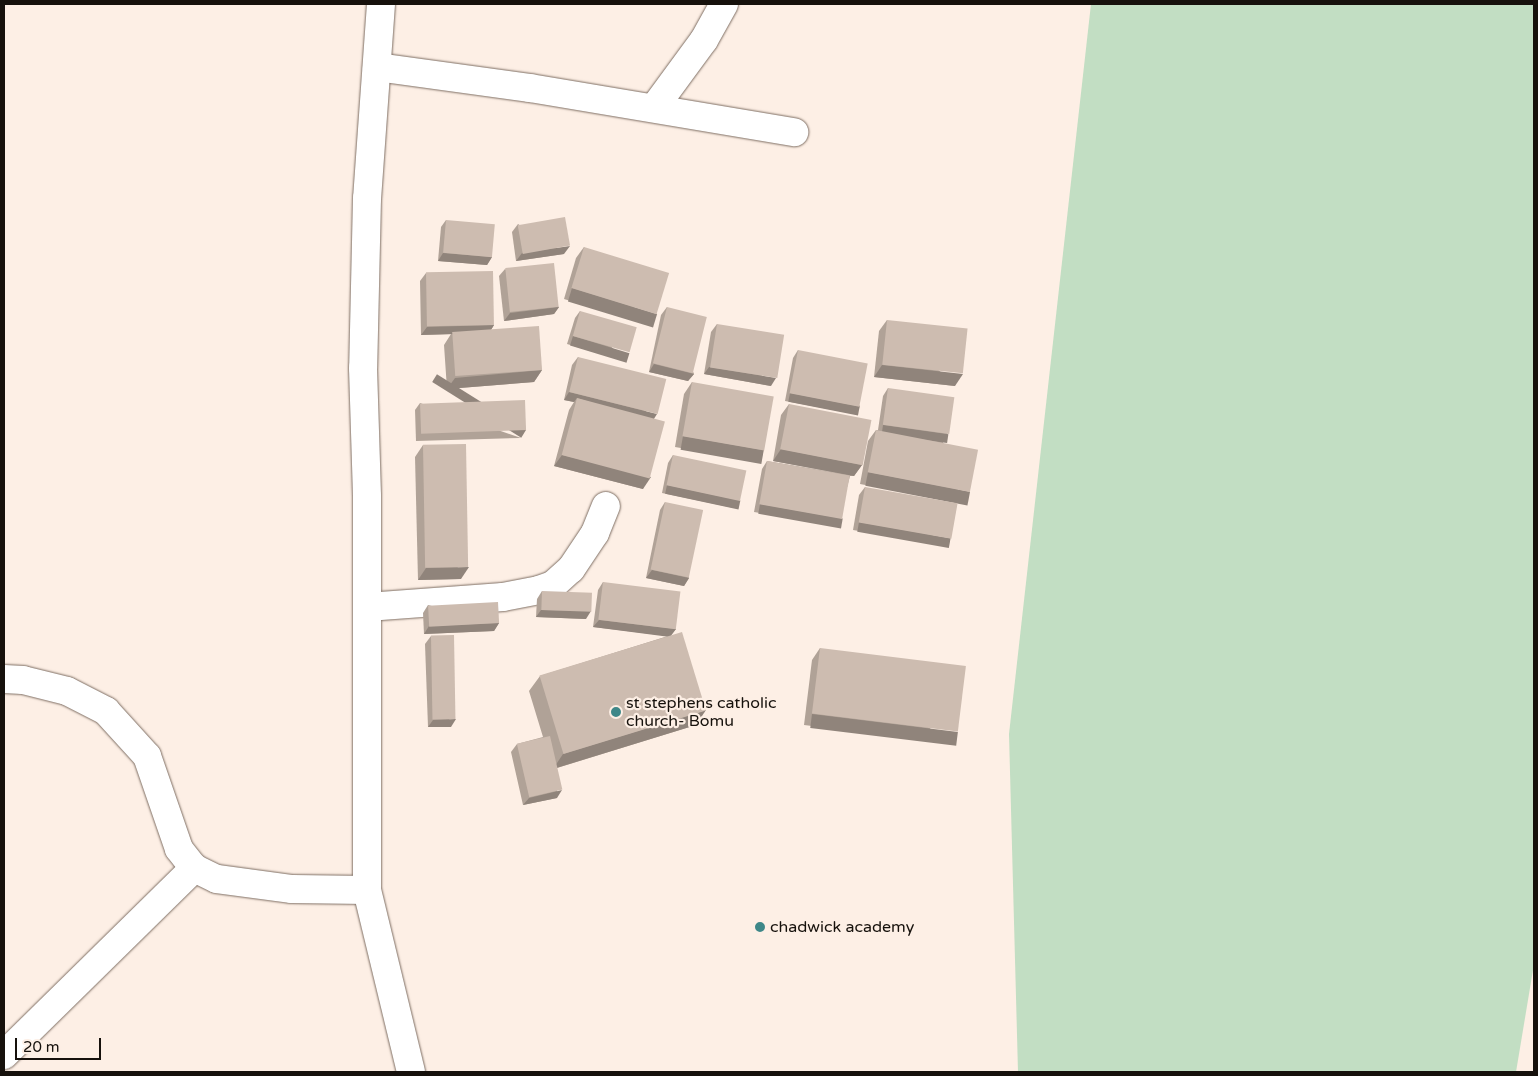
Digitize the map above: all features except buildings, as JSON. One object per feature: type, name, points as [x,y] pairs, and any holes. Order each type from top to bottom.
[{"type":"street","points":[[381,4],[367,198],[363,368],[367,607],[367,890],[411,1072]]},
{"type":"street","points":[[654,108],[704,40],[724,4]]},
{"type":"street","points":[[377,67],[530,88],[794,132]]},
{"type":"street","points":[[367,607],[503,597],[539,590],[553,585],[570,569],[590,540],[606,506]]},
{"type":"street","points":[[4,680],[23,680],[66,691],[106,711],[146,756],[179,849],[194,868],[217,879],[292,889],[367,890]]},
{"type":"street","points":[[4,1055],[194,868]]},
{"type":"green space","points":[[1091,4],[1534,4],[1534,964],[1516,1072],[1018,1072],[1009,734]]},
{"type":"place","name":"st stephens catholic church- Bomu","points":[[616,712]]},
{"type":"place","name":"chadwick academy","points":[[760,927]]}]
